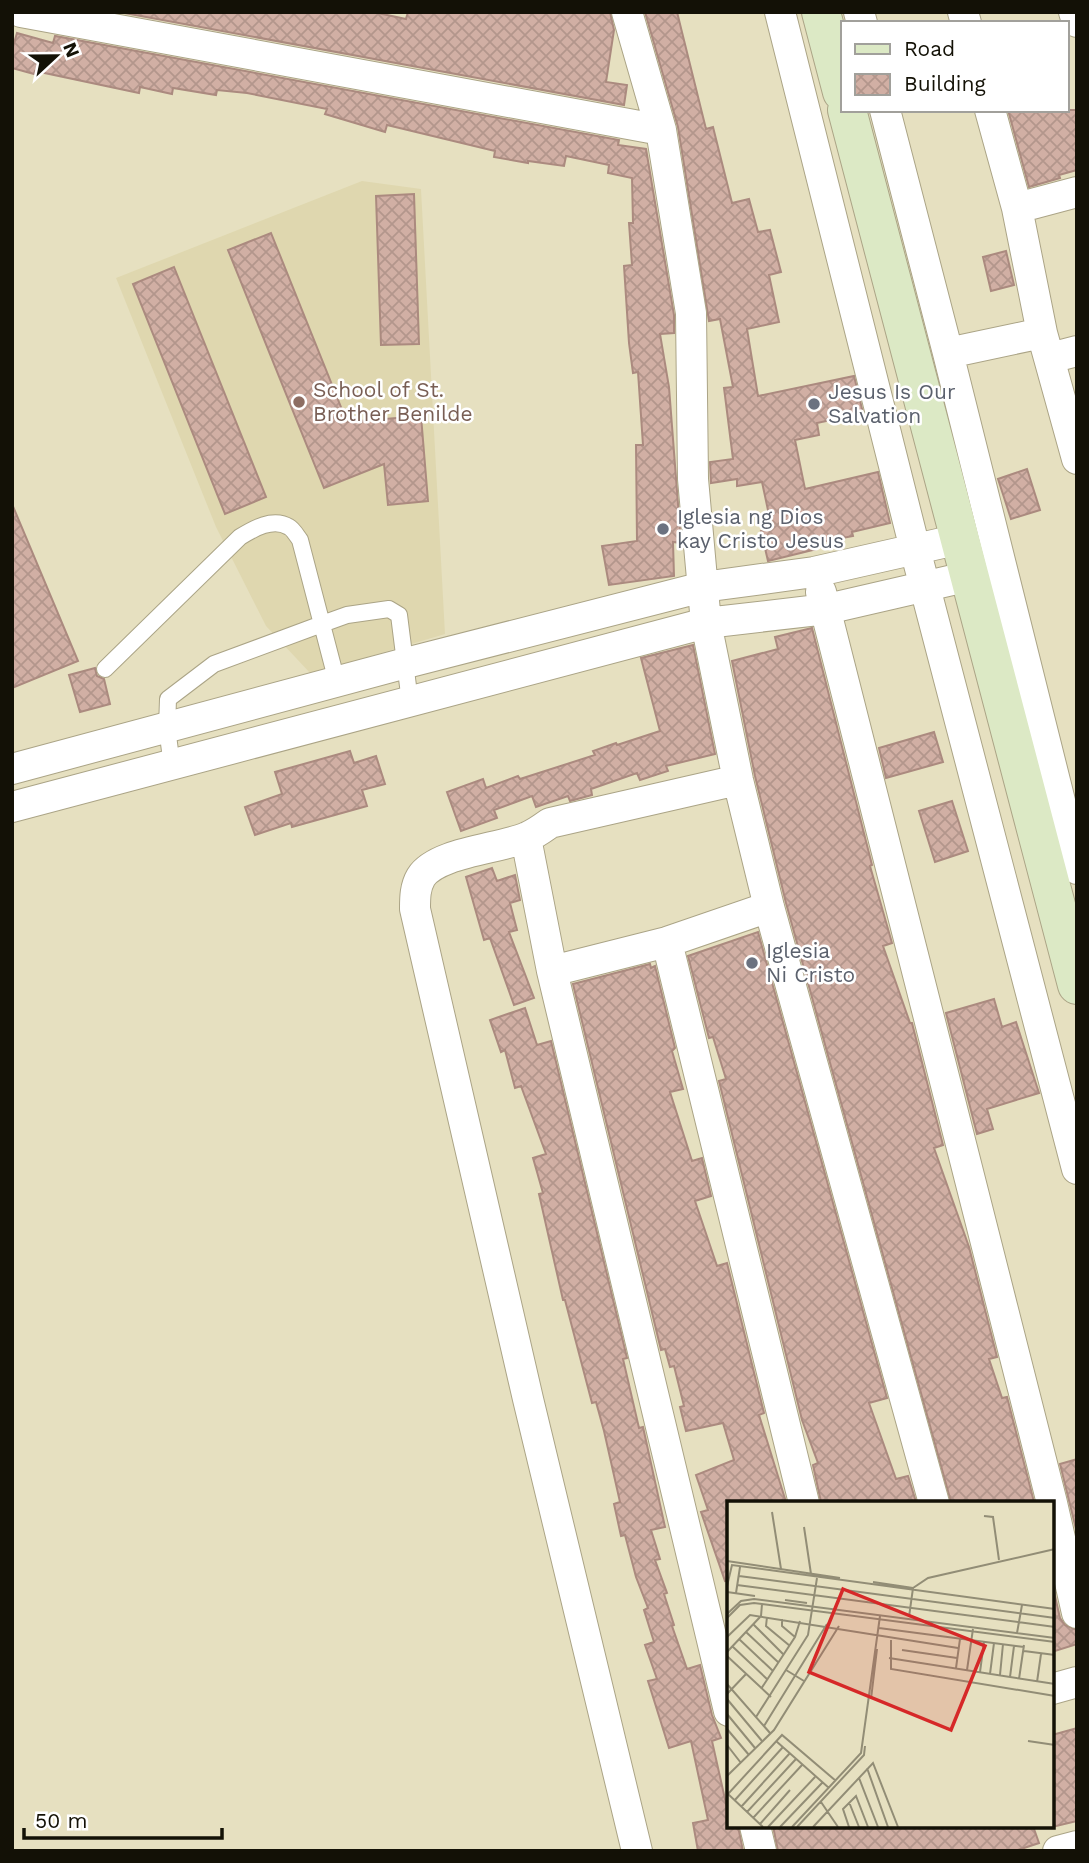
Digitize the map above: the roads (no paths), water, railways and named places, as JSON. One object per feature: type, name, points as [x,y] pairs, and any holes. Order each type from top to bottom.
[{"type":"street","points":[[21,12],[662,130]]},
{"type":"street","points":[[627,12],[662,130],[691,313],[693,479],[706,623],[738,780],[769,907],[933,1501]]},
{"type":"street","points":[[780,12],[915,549],[1077,1169]]},
{"type":"street","points":[[821,12],[841,88]]},
{"type":"street","points":[[1074,12],[1077,22]]},
{"type":"street","points":[[848,112],[1077,985]]},
{"type":"street","points":[[886,112],[1077,869]]},
{"type":"street","points":[[991,112],[1057,347],[1077,459]]},
{"type":"street","points":[[1017,208],[1077,192]]},
{"type":"street","points":[[948,353],[1057,347]]},
{"type":"street","points":[[12,769],[406,663],[703,587],[814,572],[960,539]]},
{"type":"street","points":[[814,572],[827,609],[1051,1501]]},
{"type":"street","points":[[12,807],[706,623],[827,609],[970,576]]},
{"type":"street","points":[[637,1851],[528,1399],[415,909],[416,889],[421,876],[429,869],[458,856],[526,838],[550,823],[738,780]]},
{"type":"street","points":[[526,838],[552,971],[719,1633],[727,1695]]},
{"type":"street","points":[[552,971],[667,942],[769,907]]},
{"type":"street","points":[[667,942],[804,1501]]},
{"type":"street","points":[[1054,1519],[1057,1544],[1077,1613]]},
{"type":"street","points":[[1054,1688],[1077,1682]]},
{"type":"street","points":[[755,1828],[761,1851]]},
{"type":"street","points":[[1058,1851],[1077,1846]]},
{"type":"lane","points":[[105,669],[240,537],[256,527],[276,523],[289,527],[300,540],[337,682]]},
{"type":"lane","points":[[172,766],[167,728],[168,699],[214,664],[347,615],[389,609],[399,615],[410,702]]},
{"type":"place","name":"School of St. Brother Benilde","points":[[299,402]]},
{"type":"place","name":"Jesus Is Our Salvation","points":[[814,404]]},
{"type":"place","name":"Iglesia ng Dios kay Cristo Jesus","points":[[663,529]]},
{"type":"place","name":"Iglesia Ni Cristo","points":[[752,963]]}]
